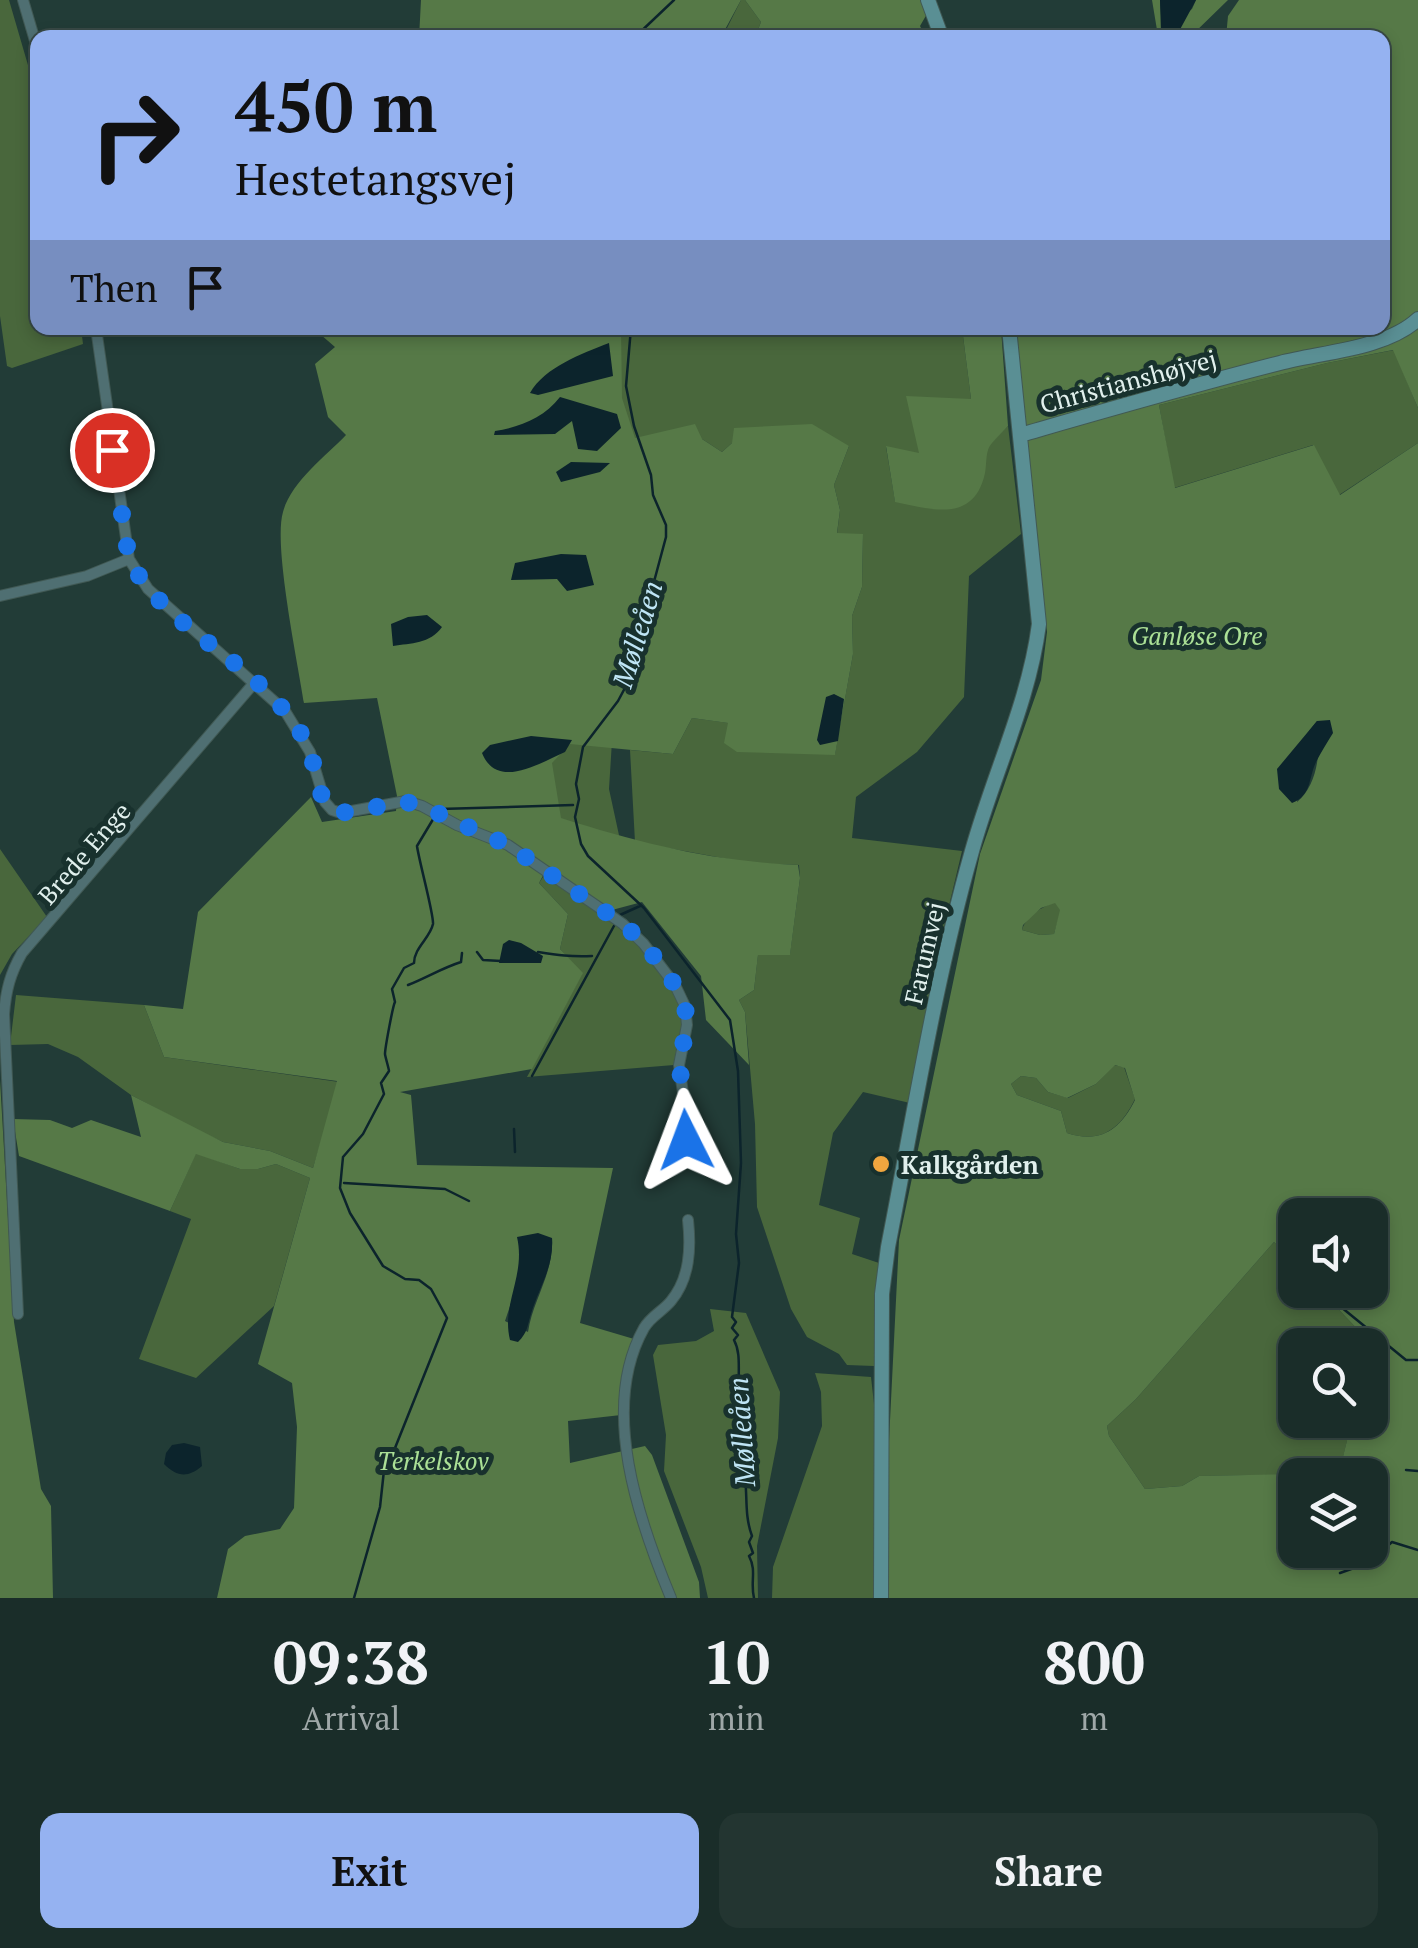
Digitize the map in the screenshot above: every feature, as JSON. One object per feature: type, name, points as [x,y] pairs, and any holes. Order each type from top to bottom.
[{"type":"street","points":[[23,0],[32,30]]},
{"type":"street","points":[[928,0],[939,30]]},
{"type":"street","name":"Christianshøjvej","points":[[1020,434],[1281,362],[1382,340],[1400,334],[1418,319]]},
{"type":"street","points":[[97,335],[129,559],[148,589],[274,698],[299,729],[324,802],[332,810],[340,813],[406,802],[422,806],[508,845],[623,924],[644,943],[675,985],[685,1006],[687,1025],[679,1065],[686,1107],[686,1140]]},
{"type":"street","name":"Farumvej","points":[[880,1598],[882,1294],[888,1247],[944,956],[973,847],[1034,663],[1039,624],[1010,335]]},
{"type":"street","points":[[0,596],[88,576],[129,559]]},
{"type":"street","name":"Brede Enge","points":[[18,1314],[5,1028],[7,986],[12,970],[22,953],[255,682]]},
{"type":"street","points":[[671,1598],[644,1534],[632,1485],[625,1400],[627,1374],[644,1328],[669,1304],[688,1267],[688,1220]]},
{"type":"green space","points":[[0,0],[9,0],[30,72],[30,335],[82,335],[83,344],[12,368],[7,366],[0,316]]},
{"type":"green space","points":[[421,0],[741,0],[725,30],[419,30]]},
{"type":"green space","points":[[741,0],[761,22],[758,30],[726,30]]},
{"type":"green space","points":[[745,0],[935,0],[920,26],[922,30],[758,30],[761,22]]},
{"type":"green space","points":[[1152,0],[1160,0],[1162,30],[1157,30]]},
{"type":"green space","points":[[1196,0],[1228,0],[1197,30],[1163,30],[1192,9]]},
{"type":"green space","name":"Ganløse Ore","points":[[1239,0],[1418,0],[1418,408],[1393,350],[1159,405],[1175,488],[1314,445],[1340,495],[1418,443],[1418,1598],[885,1598],[899,1240],[980,854],[1041,680],[1047,632],[1016,335],[1390,335],[1390,30],[1227,30],[1228,16]],"holes":[[[1317,721],[1319,742],[1314,775],[1297,802],[1309,731]],[[1055,903],[1060,910],[1054,934],[1022,930],[1041,908]],[[1115,1065],[1125,1068],[1135,1100],[1116,1127],[1089,1137],[1067,1133],[1061,1111],[1017,1095],[1011,1084],[1021,1076],[1036,1078],[1048,1092],[1067,1098],[1096,1084]],[[1278,1198],[1388,1198],[1388,1308],[1337,1308],[1356,1328],[1388,1328],[1388,1438],[1348,1438],[1343,1458],[1388,1458],[1388,1568],[1278,1568],[1278,1474],[1199,1476],[1182,1486],[1145,1489],[1109,1436],[1107,1426],[1136,1399],[1274,1242],[1278,1246]]]},
{"type":"green space","name":"Terkelskov","points":[[321,335],[621,335],[622,398],[635,438],[695,424],[702,439],[722,452],[732,443],[734,428],[812,424],[849,446],[834,485],[840,510],[837,533],[863,534],[862,587],[852,616],[853,654],[835,755],[737,752],[724,743],[728,723],[692,718],[673,754],[570,744],[552,763],[561,818],[678,850],[798,865],[800,878],[790,955],[758,955],[754,990],[739,1000],[745,1012],[749,1065],[706,1020],[701,976],[642,902],[612,910],[546,870],[539,883],[568,914],[560,949],[583,973],[532,1069],[400,1092],[411,1095],[417,1165],[613,1168],[580,1323],[634,1339],[621,1415],[568,1421],[570,1463],[645,1446],[652,1455],[699,1582],[700,1598],[217,1598],[228,1549],[245,1536],[280,1529],[294,1508],[297,1427],[292,1383],[258,1364],[310,1178],[276,1164],[240,1169],[196,1154],[170,1211],[19,1156],[13,1119],[50,1120],[72,1128],[91,1120],[141,1137],[131,1095],[223,1142],[270,1151],[313,1168],[337,1081],[164,1057],[144,1005],[183,1009],[198,912],[311,797],[322,822],[396,811],[397,796],[377,698],[304,703],[281,550],[283,512],[301,480],[346,435],[328,417],[315,364],[335,347]],"holes":[[[552,1238],[547,1274],[528,1332],[505,1321],[516,1288],[521,1253]]]},
{"type":"green space","points":[[412,335],[963,335],[971,399],[919,454],[886,447],[895,501],[989,445],[1008,426],[1021,534],[969,576],[964,697],[917,752],[856,797],[852,838],[962,851],[938,952],[910,1103],[863,1092],[833,1133],[819,1205],[860,1218],[852,1254],[879,1263],[874,1366],[847,1365],[839,1354],[807,1337],[791,1309],[757,1207],[755,1124],[745,1012],[739,1000],[754,990],[758,954],[790,954],[799,865],[750,863],[635,842],[630,750],[673,754],[692,718],[729,723],[835,754],[853,654],[852,616],[862,587],[863,534],[837,534],[840,510],[834,485],[849,446],[732,443],[722,452],[702,439],[612,741],[609,789],[630,886],[555,851],[429,817]]},
{"type":"green space","points":[[963,335],[1002,335],[1008,426],[990,446],[979,489],[971,500],[949,509],[895,502],[886,446],[919,453],[906,396],[971,399]]},
{"type":"green space","points":[[1394,350],[1418,408],[1418,443],[1339,495],[1313,445],[1174,488],[1159,405]]},
{"type":"green space","points":[[0,849],[47,917],[12,954],[0,975]]},
{"type":"green space","points":[[545,874],[622,930],[666,977],[679,1004],[682,1033],[674,1065],[527,1077],[582,974],[560,949],[568,914],[539,883]]},
{"type":"green space","points":[[1055,902],[1061,910],[1054,934],[1022,930],[1031,916]]},
{"type":"green space","points":[[16,995],[144,1005],[164,1057],[339,1082],[313,1168],[270,1151],[223,1142],[201,1132],[131,1095],[78,1057],[48,1044],[10,1045]]},
{"type":"green space","points":[[1114,1065],[1124,1067],[1135,1099],[1116,1126],[1089,1137],[1067,1133],[1061,1111],[1017,1095],[1011,1084],[1021,1076],[1036,1078],[1048,1092],[1068,1098],[1096,1084]]},
{"type":"green space","points":[[0,1080],[14,1322],[41,1489],[51,1506],[53,1598],[0,1598]]},
{"type":"green space","points":[[196,1153],[240,1169],[276,1164],[310,1178],[274,1306],[196,1378],[139,1359],[191,1219],[170,1211]]},
{"type":"green space","points":[[1274,1242],[1278,1246],[1278,1308],[1337,1308],[1356,1328],[1278,1328],[1278,1438],[1348,1438],[1343,1458],[1278,1458],[1278,1475],[1199,1476],[1182,1486],[1145,1489],[1109,1436],[1107,1426],[1136,1399]]},
{"type":"green space","points":[[710,1309],[746,1313],[780,1392],[778,1438],[757,1546],[758,1598],[708,1598],[701,1567],[664,1471],[666,1435],[653,1355],[658,1345],[696,1341],[714,1331]]},
{"type":"green space","points":[[815,1373],[871,1377],[879,1449],[876,1598],[772,1598],[773,1567],[822,1426],[821,1392]]},
{"type":"water","points":[[1160,0],[1196,0],[1180,30],[1161,30]]},
{"type":"water","points":[[609,343],[613,376],[538,395],[530,393],[554,369]]},
{"type":"water","points":[[560,397],[617,414],[621,428],[597,451],[578,449],[572,421],[555,434],[494,435],[495,431],[539,416]]},
{"type":"water","points":[[571,462],[610,463],[600,472],[561,482],[556,472]]},
{"type":"water","points":[[561,554],[586,555],[594,585],[567,591],[557,579],[511,580],[515,563]]},
{"type":"water","points":[[427,615],[442,627],[437,633],[420,642],[393,646],[391,624]]},
{"type":"water","points":[[834,694],[844,699],[838,741],[820,745],[817,740],[826,697]]},
{"type":"water","points":[[1330,720],[1333,733],[1316,762],[1306,791],[1292,803],[1279,789],[1277,769],[1317,721]]},
{"type":"water","points":[[531,736],[572,740],[565,752],[519,771],[498,770],[482,753],[490,745]]},
{"type":"water","points":[[509,940],[543,956],[541,963],[499,963],[503,944]]},
{"type":"water","points":[[538,1233],[552,1238],[551,1258],[527,1329],[518,1342],[510,1340],[508,1327],[518,1264],[517,1237]]},
{"type":"water","points":[[172,1445],[200,1447],[202,1466],[192,1473],[173,1471],[164,1464]]},
{"type":"waterway","name":"Mølleåen","points":[[642,30],[674,0]]},
{"type":"waterway","name":"Mølleåen","points":[[630,335],[626,386],[653,495],[666,525],[666,537],[626,686],[583,747],[575,817],[588,856],[644,908],[730,1020],[738,1071],[741,1163],[736,1234],[739,1263],[732,1317],[736,1322],[732,1328],[738,1335],[734,1340],[754,1598]]},
{"type":"waterway","points":[[440,809],[573,805]]},
{"type":"waterway","points":[[354,1598],[380,1507],[385,1461],[395,1448],[447,1318],[431,1289],[383,1266],[350,1213],[340,1188],[343,1157],[363,1134],[384,1094],[381,1083],[389,1071],[385,1054],[395,1002],[392,989],[404,968],[414,963],[433,924],[417,846],[435,816]]},
{"type":"waterway","points":[[620,915],[640,906]]},
{"type":"waterway","points":[[532,1076],[615,924]]},
{"type":"waterway","points":[[477,952],[483,960],[501,961]]},
{"type":"waterway","points":[[538,952],[592,956]]},
{"type":"waterway","points":[[408,985],[461,962],[462,953]]},
{"type":"waterway","points":[[514,1129],[515,1152]]},
{"type":"waterway","points":[[344,1183],[445,1189],[469,1201]]},
{"type":"waterway","points":[[1342,1308],[1406,1360],[1418,1360]]},
{"type":"waterway","points":[[1406,1470],[1418,1471]]},
{"type":"waterway","points":[[1340,1573],[1368,1563],[1392,1542],[1418,1550]]},
{"type":"place","name":"Kalkgården","points":[[881,1164]]},
{"type":"route","points":[[112,450],[129,559],[138,576],[168,608],[285,711],[310,752],[324,802],[332,810],[340,813],[406,802],[422,806],[508,845],[623,924],[644,943],[675,985],[685,1006],[687,1025],[679,1065],[686,1107],[686,1140]]}]
